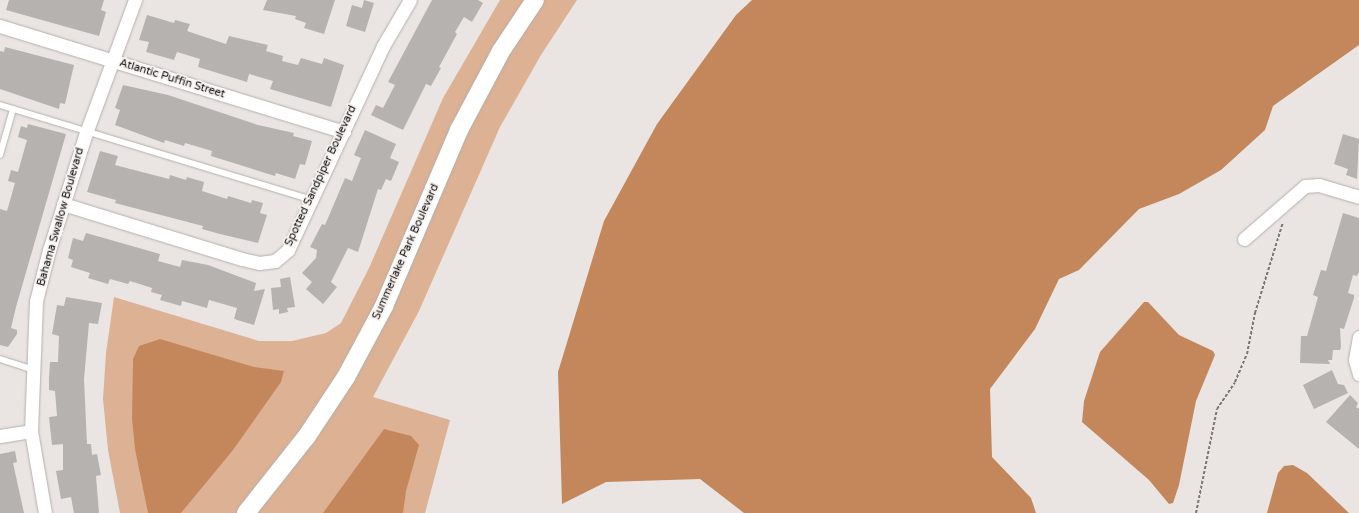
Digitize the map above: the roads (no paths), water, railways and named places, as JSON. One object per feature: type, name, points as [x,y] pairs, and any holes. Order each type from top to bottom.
[{"type":"main road","name":"Summerlake Park Boulevard","points":[[246,513],[307,436],[346,376],[384,306],[458,130],[501,51],[535,0]]},
{"type":"street","name":"Bahama Swallow Boulevard","points":[[45,513],[31,431],[31,369],[36,302],[63,204],[86,133],[111,61],[135,0]]},
{"type":"street","name":"Spotted Sandpiper Boulevard","points":[[63,204],[258,263],[275,261],[288,250],[344,132],[382,46],[410,0]]},
{"type":"street","name":"Atlantic Puffin Street","points":[[0,26],[344,132]]},
{"type":"street","points":[[1244,239],[1295,192],[1305,186],[1319,185],[1359,197]]},
{"type":"street","points":[[1359,337],[1355,360],[1359,374]]},
{"type":"street","points":[[0,436],[31,431]]},
{"type":"lane","points":[[0,105],[71,125],[86,133],[312,201]]},
{"type":"lane","points":[[0,155],[13,109]]},
{"type":"lane","points":[[0,359],[31,369]]}]
